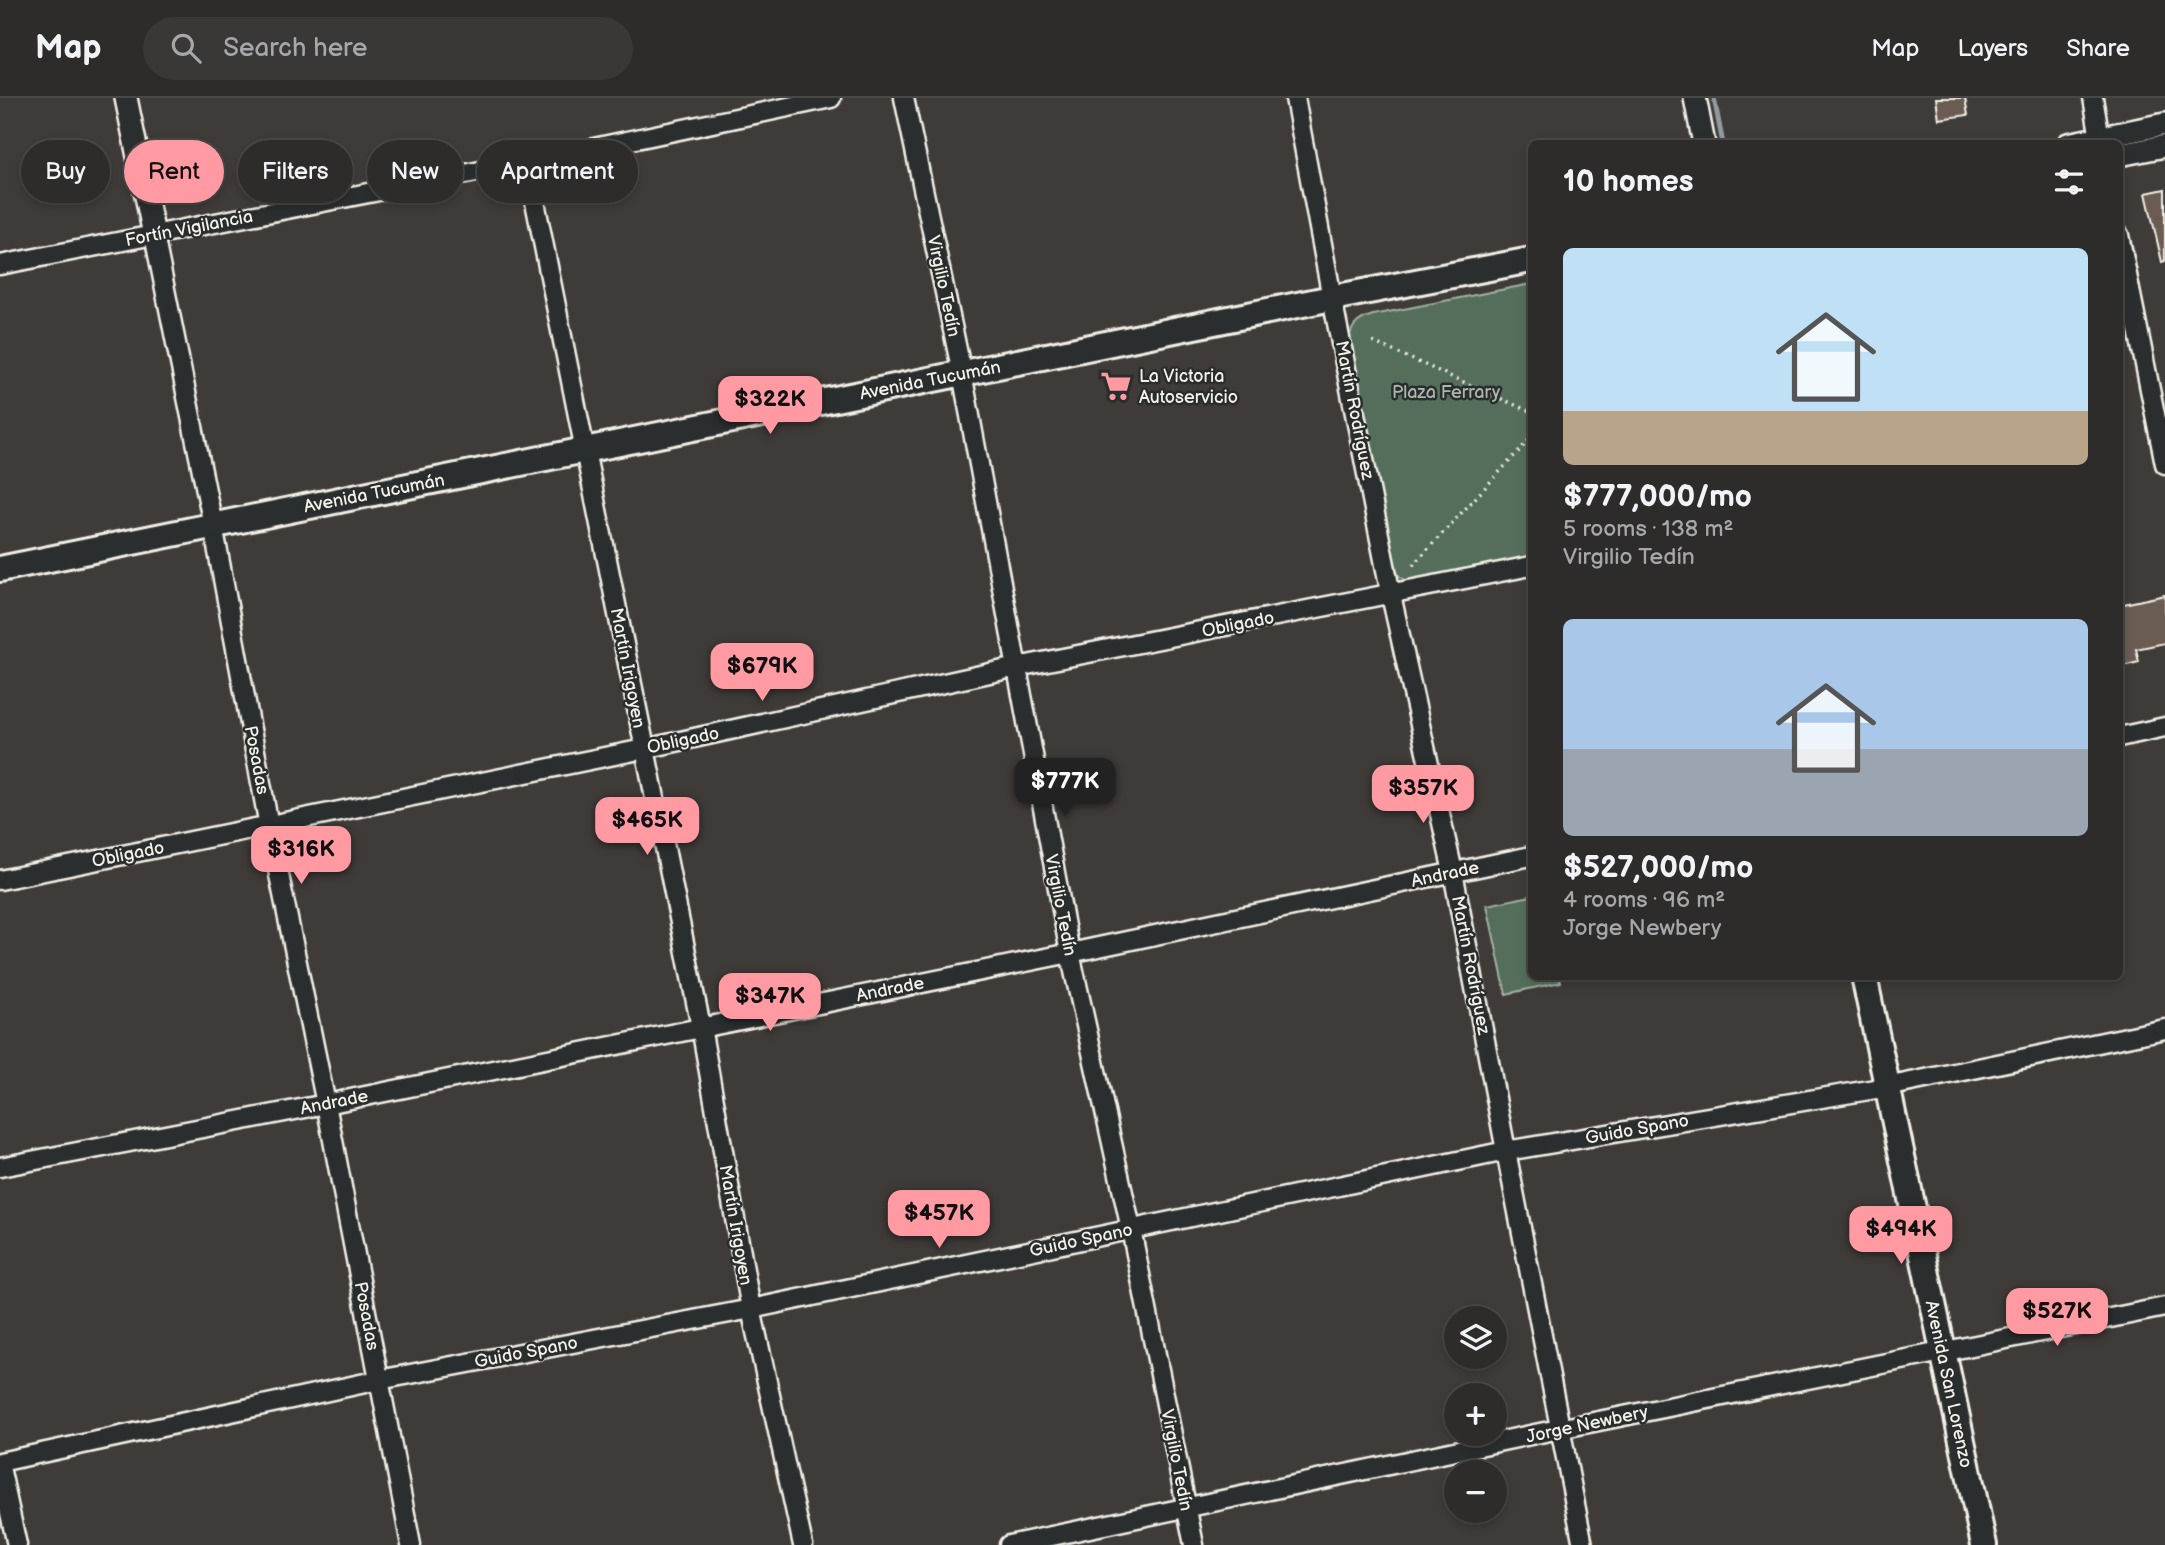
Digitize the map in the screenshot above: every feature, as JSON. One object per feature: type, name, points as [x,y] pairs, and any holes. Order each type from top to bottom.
[{"type":"main road","name":"Avenida Tucumán","points":[[0,569],[1528,261]]},
{"type":"main road","name":"Avenida San Lorenzo","points":[[1865,980],[1984,1545]]},
{"type":"street","name":"Posadas","points":[[126,98],[213,525],[269,826],[411,1545]]},
{"type":"street","name":"Fortín Vigilancia","points":[[632,140],[831,98]]},
{"type":"street","name":"Virgilio Tedín","points":[[904,98],[962,373],[1070,953],[1131,1229],[1194,1545]]},
{"type":"street","name":"Martín Rodríguez","points":[[1295,98],[1391,595],[1453,872],[1583,1545]]},
{"type":"street","points":[[1695,98],[1703,140]]},
{"type":"street","points":[[2093,98],[2100,140],[2165,124]]},
{"type":"street","points":[[2123,154],[2165,146]]},
{"type":"street","name":"Fortín Vigilancia","points":[[0,265],[477,172]]},
{"type":"street","name":"Martín Irigoyen","points":[[535,203],[701,1027],[751,1309],[803,1545]]},
{"type":"street","points":[[2123,253],[2163,441],[2165,464]]},
{"type":"street","name":"Obligado","points":[[0,880],[644,748],[1017,667],[1528,567]]},
{"type":"street","points":[[2123,736],[2165,727]]},
{"type":"street","name":"Andrade","points":[[0,1167],[326,1104],[1070,953],[1528,857]]},
{"type":"street","name":"Guido Spano","points":[[0,1464],[379,1380],[751,1309],[1506,1151],[1887,1087],[2165,1029]]},
{"type":"street","name":"Jorge Newbery","points":[[1009,1545],[1559,1429],[2165,1307]]},
{"type":"street","points":[[0,1464],[17,1545]]},
{"type":"path","points":[[1373,342],[1528,411]]},
{"type":"path","points":[[1413,565],[1528,441]]},
{"type":"green space","name":"Plaza Ferrary","points":[[1528,285],[1528,559],[1410,582],[1396,572],[1348,345],[1355,325],[1373,315]]},
{"type":"green space","points":[[1528,897],[1528,980],[1561,982],[1506,994],[1487,905]]},
{"type":"building","points":[[1936,98],[1965,98],[1968,115],[1939,119]]},
{"type":"building","points":[[2165,189],[2165,261],[2162,262],[2146,193]]},
{"type":"building","points":[[2165,595],[2165,643],[2136,649],[2139,662],[2123,666],[2123,604]]},
{"type":"waterway","points":[[1714,98],[1722,140]]},
{"type":"place","name":"La Victoria Autoservicio","points":[[1116,386]]}]
